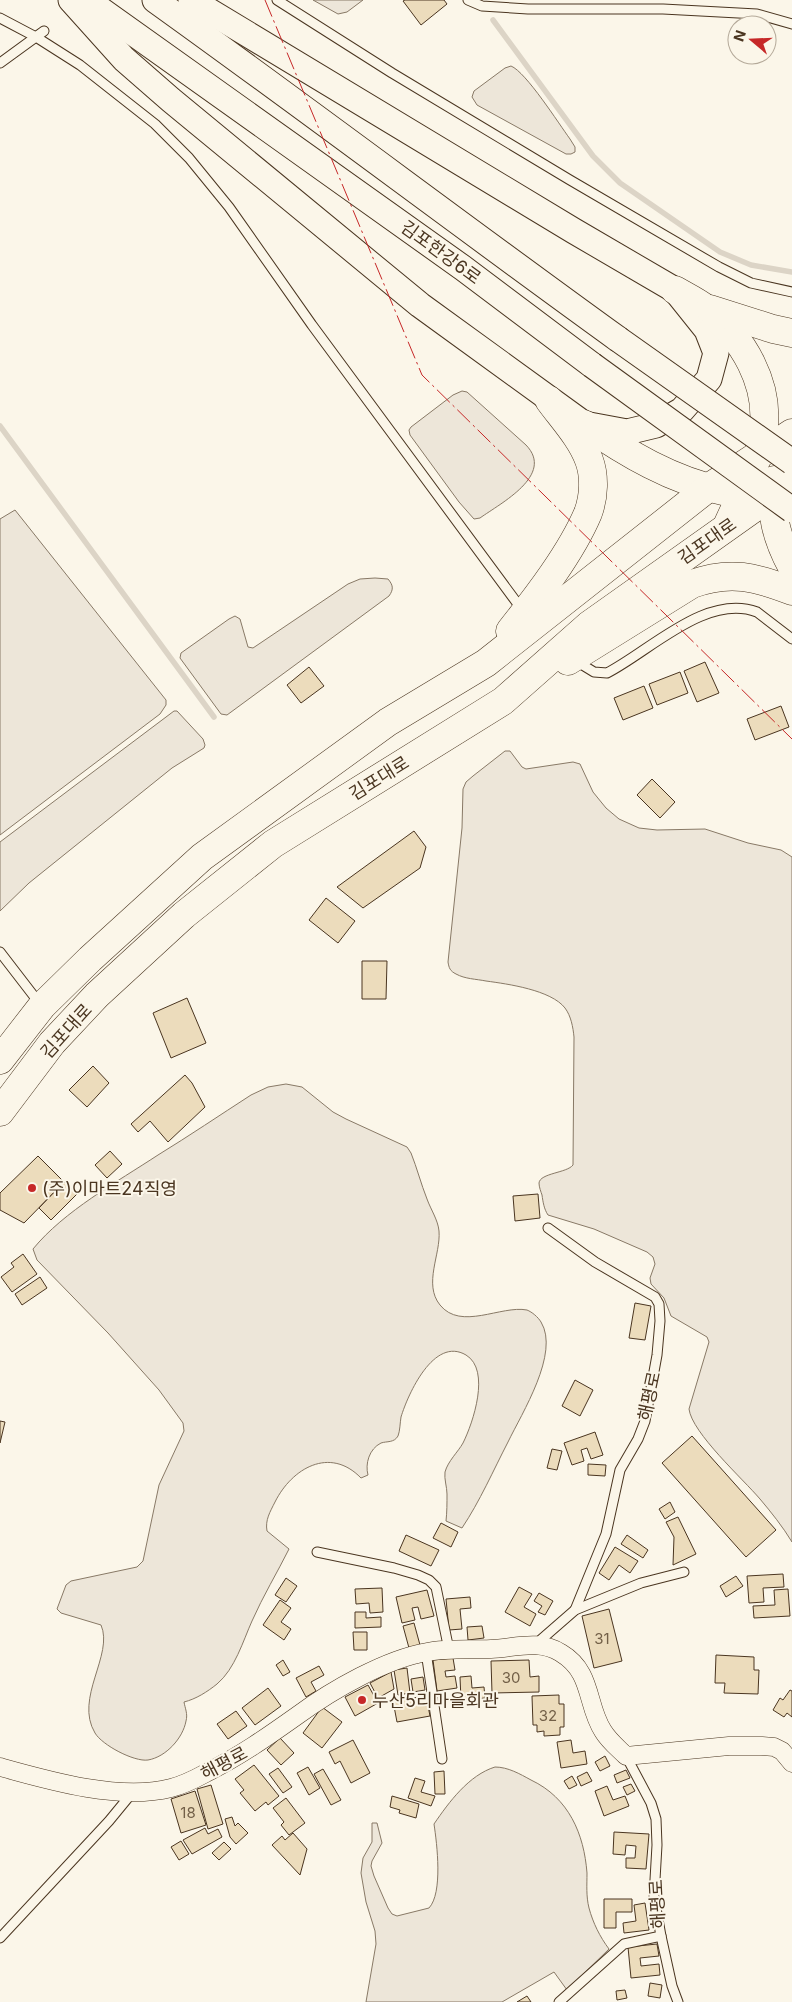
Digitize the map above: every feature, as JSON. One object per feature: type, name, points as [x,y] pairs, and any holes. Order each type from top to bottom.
[{"type":"main road","points":[[675,290],[704,307],[722,322],[743,348],[754,369],[764,397],[763,433],[741,495],[726,527]]},
{"type":"main road","points":[[704,307],[773,329],[792,333]]},
{"type":"main road","points":[[486,663],[524,613],[569,547],[588,512],[594,483],[589,460],[576,436],[548,400]]},
{"type":"main road","points":[[584,424],[616,446],[654,466],[708,488],[741,495],[785,495]]},
{"type":"main road","name":"김포대로","points":[[0,1060],[42,1006],[90,959],[202,857],[388,722],[486,663],[708,488],[792,433]]},
{"type":"main road","points":[[785,495],[775,473],[792,440]]},
{"type":"main road","points":[[785,495],[772,514],[780,546],[792,567]]},
{"type":"main road","name":"김포대로","points":[[0,1112],[52,1043],[97,995],[184,914],[273,844],[503,701],[588,625],[726,527],[785,495]]},
{"type":"main road","points":[[503,701],[692,584],[705,579],[742,576],[755,578],[792,591]]},
{"type":"street","points":[[71,0],[124,59],[171,100],[420,305],[548,400],[584,424],[627,432],[656,425],[682,410],[708,379],[716,353],[707,330],[675,290],[557,221],[192,0]]},
{"type":"street","name":"김포한강6로","points":[[87,0],[464,268],[592,365],[785,495]]},
{"type":"street","name":"김포한강6로","points":[[155,0],[292,98],[476,236],[618,339],[792,462]]},
{"type":"street","name":"해평로","points":[[0,1767],[53,1780],[132,1793],[155,1792],[188,1782],[252,1748],[339,1688],[407,1658],[426,1652],[505,1648],[536,1644],[561,1653],[579,1670],[586,1682],[596,1718],[602,1731],[626,1756]]},
{"type":"street","points":[[626,1756],[729,1746],[762,1746],[774,1747],[782,1751],[792,1763]]},
{"type":"lane","points":[[277,0],[376,63],[719,267],[751,283],[792,292]]},
{"type":"lane","points":[[468,0],[482,6],[654,8],[758,14],[792,24]]},
{"type":"lane","points":[[0,18],[36,36],[80,65],[172,139],[189,158],[235,215],[312,325],[524,613]]},
{"type":"lane","points":[[0,63],[44,31]]},
{"type":"lane","points":[[572,658],[594,672],[607,673],[690,621],[704,614],[729,608],[757,612],[792,639]]},
{"type":"lane","name":"김포대로","points":[[0,952],[42,1006]]},
{"type":"lane","name":"해평로","points":[[548,1228],[595,1262],[655,1297],[659,1304],[658,1355],[645,1422],[638,1439],[620,1470],[606,1534],[575,1610]]},
{"type":"lane","points":[[317,1552],[394,1568],[429,1580],[436,1588],[449,1650]]},
{"type":"lane","name":"해평로","points":[[536,1644],[575,1610],[641,1584],[684,1572]]},
{"type":"lane","points":[[426,1652],[442,1760]]},
{"type":"lane","name":"해평로","points":[[560,2002],[624,1944],[661,1936],[654,1897],[657,1845],[656,1819],[651,1803],[626,1756]]},
{"type":"lane","points":[[0,1938],[109,1821],[132,1793]]},
{"type":"lane","points":[[661,1936],[672,1986],[678,2002]]},
{"type":"shaded area","points":[[313,0],[363,0],[347,12],[338,14]]},
{"type":"shaded area","points":[[511,66],[525,78],[542,99],[575,147],[575,152],[566,154],[477,105],[472,97],[474,91],[505,68]]},
{"type":"shaded area","points":[[462,391],[467,392],[526,445],[533,456],[534,467],[530,477],[522,487],[480,518],[474,519],[459,502],[410,435],[409,430],[453,395]]},
{"type":"shaded area","points":[[15,510],[166,700],[166,705],[160,714],[0,835],[0,519]]},
{"type":"shaded area","points":[[360,579],[388,579],[392,587],[389,596],[227,715],[221,714],[180,658],[181,653],[235,616],[240,619],[248,647],[253,648],[348,584]]},
{"type":"shaded area","points":[[174,711],[177,711],[203,739],[204,748],[172,768],[29,883],[0,911],[0,842]]},
{"type":"shaded area","points":[[505,751],[510,751],[522,767],[526,769],[573,762],[580,764],[593,792],[606,808],[619,819],[639,828],[657,830],[705,829],[748,843],[781,850],[792,857],[792,1542],[760,1499],[708,1443],[692,1419],[689,1409],[709,1342],[707,1337],[671,1316],[664,1298],[651,1284],[650,1278],[655,1264],[653,1257],[647,1252],[594,1229],[548,1215],[543,1203],[539,1183],[544,1177],[570,1168],[573,1165],[574,1037],[567,1011],[558,1002],[540,992],[463,977],[454,973],[449,968],[448,962],[462,828],[463,789],[466,782]]},
{"type":"shaded area","points":[[286,1084],[302,1087],[333,1112],[407,1147],[411,1153],[439,1231],[433,1278],[435,1297],[440,1305],[449,1312],[459,1316],[470,1317],[517,1309],[531,1312],[541,1322],[546,1335],[543,1366],[530,1399],[481,1497],[462,1528],[446,1521],[447,1494],[445,1472],[467,1434],[475,1410],[479,1384],[473,1362],[466,1355],[454,1351],[443,1353],[424,1370],[404,1407],[398,1436],[392,1441],[381,1443],[373,1449],[367,1466],[368,1475],[361,1478],[349,1468],[337,1463],[325,1463],[313,1465],[291,1479],[275,1502],[268,1516],[267,1523],[267,1531],[289,1549],[256,1612],[234,1663],[217,1684],[201,1695],[184,1702],[187,1713],[186,1721],[181,1734],[173,1746],[155,1758],[142,1760],[127,1756],[104,1743],[95,1733],[90,1720],[91,1691],[103,1650],[104,1637],[101,1625],[61,1613],[57,1609],[66,1585],[71,1581],[137,1567],[143,1561],[159,1485],[184,1431],[183,1423],[159,1390],[108,1333],[37,1260],[33,1249],[75,1210],[181,1140],[251,1095],[268,1087]]},
{"type":"shaded area","points":[[495,1767],[514,1771],[527,1778],[544,1788],[565,1807],[578,1831],[582,1845],[587,1873],[589,1908],[597,1930],[609,1949],[567,1990],[554,1972],[502,2002],[366,2002],[376,1944],[375,1931],[366,1902],[361,1873],[363,1858],[372,1842],[372,1823],[377,1823],[382,1843],[371,1866],[392,1914],[397,1916],[429,1908],[433,1901],[438,1880],[434,1824],[460,1790],[477,1776]]},
{"type":"building","points":[[444,0],[447,4],[421,25],[403,1]]},
{"type":"building","points":[[705,662],[719,693],[697,702],[684,671]]},
{"type":"building","points":[[309,667],[324,686],[301,703],[287,685]]},
{"type":"building","points":[[680,672],[688,693],[657,705],[649,684]]},
{"type":"building","points":[[644,686],[653,708],[623,720],[614,698]]},
{"type":"building","points":[[781,706],[789,727],[755,740],[747,719]]},
{"type":"building","points":[[652,779],[675,802],[660,818],[637,795]]},
{"type":"building","points":[[414,831],[426,847],[420,868],[363,908],[337,887]]},
{"type":"building","points":[[326,898],[355,921],[338,943],[309,920]]},
{"type":"building","points":[[362,961],[387,961],[386,999],[362,999]]},
{"type":"building","points":[[187,998],[206,1043],[171,1058],[153,1013]]},
{"type":"building","points":[[93,1066],[109,1083],[87,1107],[69,1090]]},
{"type":"building","points":[[185,1075],[192,1083],[205,1107],[168,1142],[150,1121],[138,1132],[131,1124]]},
{"type":"building","points":[[110,1151],[122,1164],[107,1178],[95,1165]]},
{"type":"building","name":"(주)이마트24직영","points":[[38,1156],[64,1182],[24,1223],[0,1210],[0,1193]]},
{"type":"building","points":[[64,1182],[77,1194],[51,1220],[39,1208]]},
{"type":"building","points":[[538,1194],[540,1218],[515,1221],[513,1196]]},
{"type":"building","points":[[23,1254],[37,1274],[12,1292],[1,1277],[14,1267],[11,1263]]},
{"type":"building","points":[[40,1277],[47,1288],[22,1305],[15,1294]]},
{"type":"building","points":[[635,1303],[651,1306],[645,1340],[629,1338]]},
{"type":"building","points":[[575,1380],[593,1390],[580,1416],[562,1406]]},
{"type":"building","points":[[0,1421],[5,1422],[0,1443]]},
{"type":"building","points":[[595,1432],[603,1455],[591,1459],[587,1448],[581,1450],[584,1461],[572,1465],[564,1443]]},
{"type":"building","points":[[692,1436],[776,1530],[746,1557],[662,1463]]},
{"type":"building","points":[[552,1449],[562,1451],[557,1470],[547,1468]]},
{"type":"building","points":[[588,1464],[606,1465],[605,1476],[588,1475]]},
{"type":"building","points":[[670,1502],[675,1512],[665,1519],[659,1509]]},
{"type":"building","points":[[678,1517],[696,1554],[673,1565],[674,1537],[666,1522]]},
{"type":"building","points":[[441,1523],[458,1532],[451,1547],[433,1538]]},
{"type":"building","points":[[406,1535],[439,1550],[431,1566],[399,1551]]},
{"type":"building","points":[[627,1535],[648,1550],[643,1558],[621,1544]]},
{"type":"building","points":[[615,1547],[638,1561],[630,1573],[619,1565],[609,1580],[599,1573]]},
{"type":"building","points":[[783,1574],[784,1587],[763,1588],[764,1602],[749,1603],[747,1576]]},
{"type":"building","points":[[736,1576],[743,1586],[726,1597],[720,1586]]},
{"type":"building","points":[[286,1578],[297,1586],[286,1602],[275,1595]]},
{"type":"building","points":[[519,1587],[532,1594],[524,1607],[536,1614],[530,1626],[505,1612]]},
{"type":"building","points":[[382,1588],[383,1612],[370,1613],[369,1603],[356,1604],[355,1589]]},
{"type":"building","points":[[788,1589],[790,1616],[754,1618],[753,1606],[775,1605],[774,1590]]},
{"type":"building","points":[[427,1590],[434,1616],[421,1619],[418,1607],[412,1608],[415,1620],[402,1623],[396,1597]]},
{"type":"building","points":[[539,1593],[553,1601],[545,1615],[538,1612],[542,1606],[534,1601]]},
{"type":"building","points":[[470,1597],[471,1608],[460,1609],[462,1629],[449,1630],[446,1599]]},
{"type":"building","points":[[280,1600],[291,1608],[281,1622],[291,1629],[284,1640],[263,1625]]},
{"type":"building","points":[[609,1609],[622,1661],[594,1668],[582,1616]]},
{"type":"building","points":[[355,1612],[366,1612],[366,1618],[381,1617],[381,1627],[355,1628]]},
{"type":"building","points":[[414,1623],[420,1645],[409,1648],[403,1626]]},
{"type":"building","points":[[482,1626],[484,1638],[468,1640],[467,1627]]},
{"type":"building","points":[[353,1632],[367,1632],[367,1650],[354,1650]]},
{"type":"building","points":[[716,1655],[754,1657],[754,1670],[759,1670],[758,1694],[724,1693],[725,1683],[715,1683]]},
{"type":"building","points":[[453,1658],[455,1670],[445,1671],[446,1677],[455,1676],[457,1688],[437,1691],[433,1660]]},
{"type":"building","points":[[283,1660],[290,1672],[283,1676],[276,1665]]},
{"type":"building","points":[[529,1660],[530,1677],[539,1676],[539,1692],[492,1693],[491,1661]]},
{"type":"building","points":[[319,1666],[324,1675],[311,1682],[316,1691],[306,1697],[296,1678]]},
{"type":"building","points":[[407,1668],[410,1693],[398,1695],[394,1670]]},
{"type":"building","points":[[391,1672],[394,1689],[378,1698],[370,1683]]},
{"type":"building","points":[[471,1676],[472,1688],[484,1687],[485,1698],[461,1700],[460,1677]]},
{"type":"building","points":[[423,1677],[425,1690],[413,1692],[411,1679]]},
{"type":"building","name":"누산5리마을회관","points":[[368,1685],[378,1703],[355,1716],[345,1697]]},
{"type":"building","points":[[268,1688],[281,1706],[255,1725],[242,1708]]},
{"type":"building","points":[[790,1690],[792,1691],[792,1717],[787,1713],[784,1717],[773,1710],[780,1698],[783,1700]]},
{"type":"building","points":[[559,1695],[559,1704],[564,1704],[564,1727],[560,1727],[560,1735],[544,1736],[544,1731],[537,1732],[537,1725],[533,1725],[532,1696]]},
{"type":"building","points":[[426,1696],[430,1716],[397,1722],[393,1701]]},
{"type":"building","points":[[322,1707],[342,1722],[322,1748],[303,1733]]},
{"type":"building","points":[[236,1711],[247,1726],[228,1739],[217,1724]]},
{"type":"building","points":[[280,1738],[294,1753],[281,1765],[267,1750]]},
{"type":"building","points":[[353,1740],[370,1773],[351,1783],[340,1761],[335,1764],[329,1752]]},
{"type":"building","points":[[571,1740],[573,1753],[585,1751],[587,1764],[561,1768],[557,1742]]},
{"type":"building","points":[[605,1756],[610,1766],[600,1771],[595,1762]]},
{"type":"building","points":[[254,1765],[279,1796],[268,1805],[266,1802],[255,1811],[240,1793],[244,1790],[235,1779]]},
{"type":"building","points":[[308,1767],[320,1788],[309,1795],[297,1773]]},
{"type":"building","points":[[278,1768],[292,1787],[283,1793],[269,1774]]},
{"type":"building","points":[[323,1769],[341,1800],[331,1805],[314,1774]]},
{"type":"building","points":[[626,1770],[630,1778],[617,1783],[614,1775]]},
{"type":"building","points":[[444,1771],[445,1794],[435,1794],[434,1772]]},
{"type":"building","points":[[587,1772],[592,1781],[581,1786],[577,1777]]},
{"type":"building","points":[[572,1776],[577,1785],[569,1789],[564,1781]]},
{"type":"building","points":[[415,1778],[425,1781],[421,1792],[435,1796],[431,1806],[408,1798]]},
{"type":"building","points":[[631,1784],[635,1791],[627,1795],[623,1787]]},
{"type":"building","points":[[211,1785],[223,1824],[208,1829],[197,1789]]},
{"type":"building","points":[[607,1786],[613,1800],[625,1796],[629,1806],[604,1816],[595,1791]]},
{"type":"building","points":[[195,1791],[206,1825],[181,1833],[171,1799]]},
{"type":"building","points":[[392,1796],[419,1804],[416,1818],[399,1813],[400,1810],[390,1807]]},
{"type":"building","points":[[286,1798],[305,1823],[289,1835],[281,1825],[284,1822],[273,1808]]},
{"type":"building","points":[[232,1817],[235,1826],[238,1823],[248,1833],[236,1844],[230,1837],[225,1819]]},
{"type":"building","points":[[205,1828],[208,1834],[218,1829],[222,1837],[192,1854],[183,1840]]},
{"type":"building","points":[[614,1832],[649,1834],[646,1869],[626,1868],[626,1858],[635,1858],[636,1846],[626,1845],[625,1855],[613,1854]]},
{"type":"building","points":[[293,1833],[307,1849],[300,1875],[272,1845],[282,1836],[285,1840]]},
{"type":"building","points":[[181,1841],[189,1854],[179,1860],[171,1847]]},
{"type":"building","points":[[224,1842],[231,1849],[219,1860],[212,1853]]},
{"type":"building","points":[[604,1899],[632,1899],[632,1912],[616,1912],[616,1928],[604,1928]]},
{"type":"building","points":[[645,1903],[649,1930],[624,1933],[623,1923],[636,1921],[634,1905]]},
{"type":"building","points":[[657,1944],[659,1956],[640,1958],[641,1966],[659,1964],[660,1975],[631,1978],[628,1947]]},
{"type":"building","points":[[650,1983],[662,1985],[660,1998],[648,1996]]},
{"type":"building","points":[[625,1990],[627,1998],[617,2000],[616,1991]]},
{"type":"building","points":[[527,1996],[531,2002],[517,2002]]},
{"type":"waterway","points":[[493,20],[593,156],[620,183],[720,252],[751,265],[792,272]]},
{"type":"waterway","points":[[0,426],[214,717]]},
{"type":"power","points":[[265,0],[422,375],[792,739]]},
{"type":"place","name":"(주)이마트24직영","points":[[32,1188]]},
{"type":"place","name":"누산5리마을회관","points":[[362,1700]]}]
